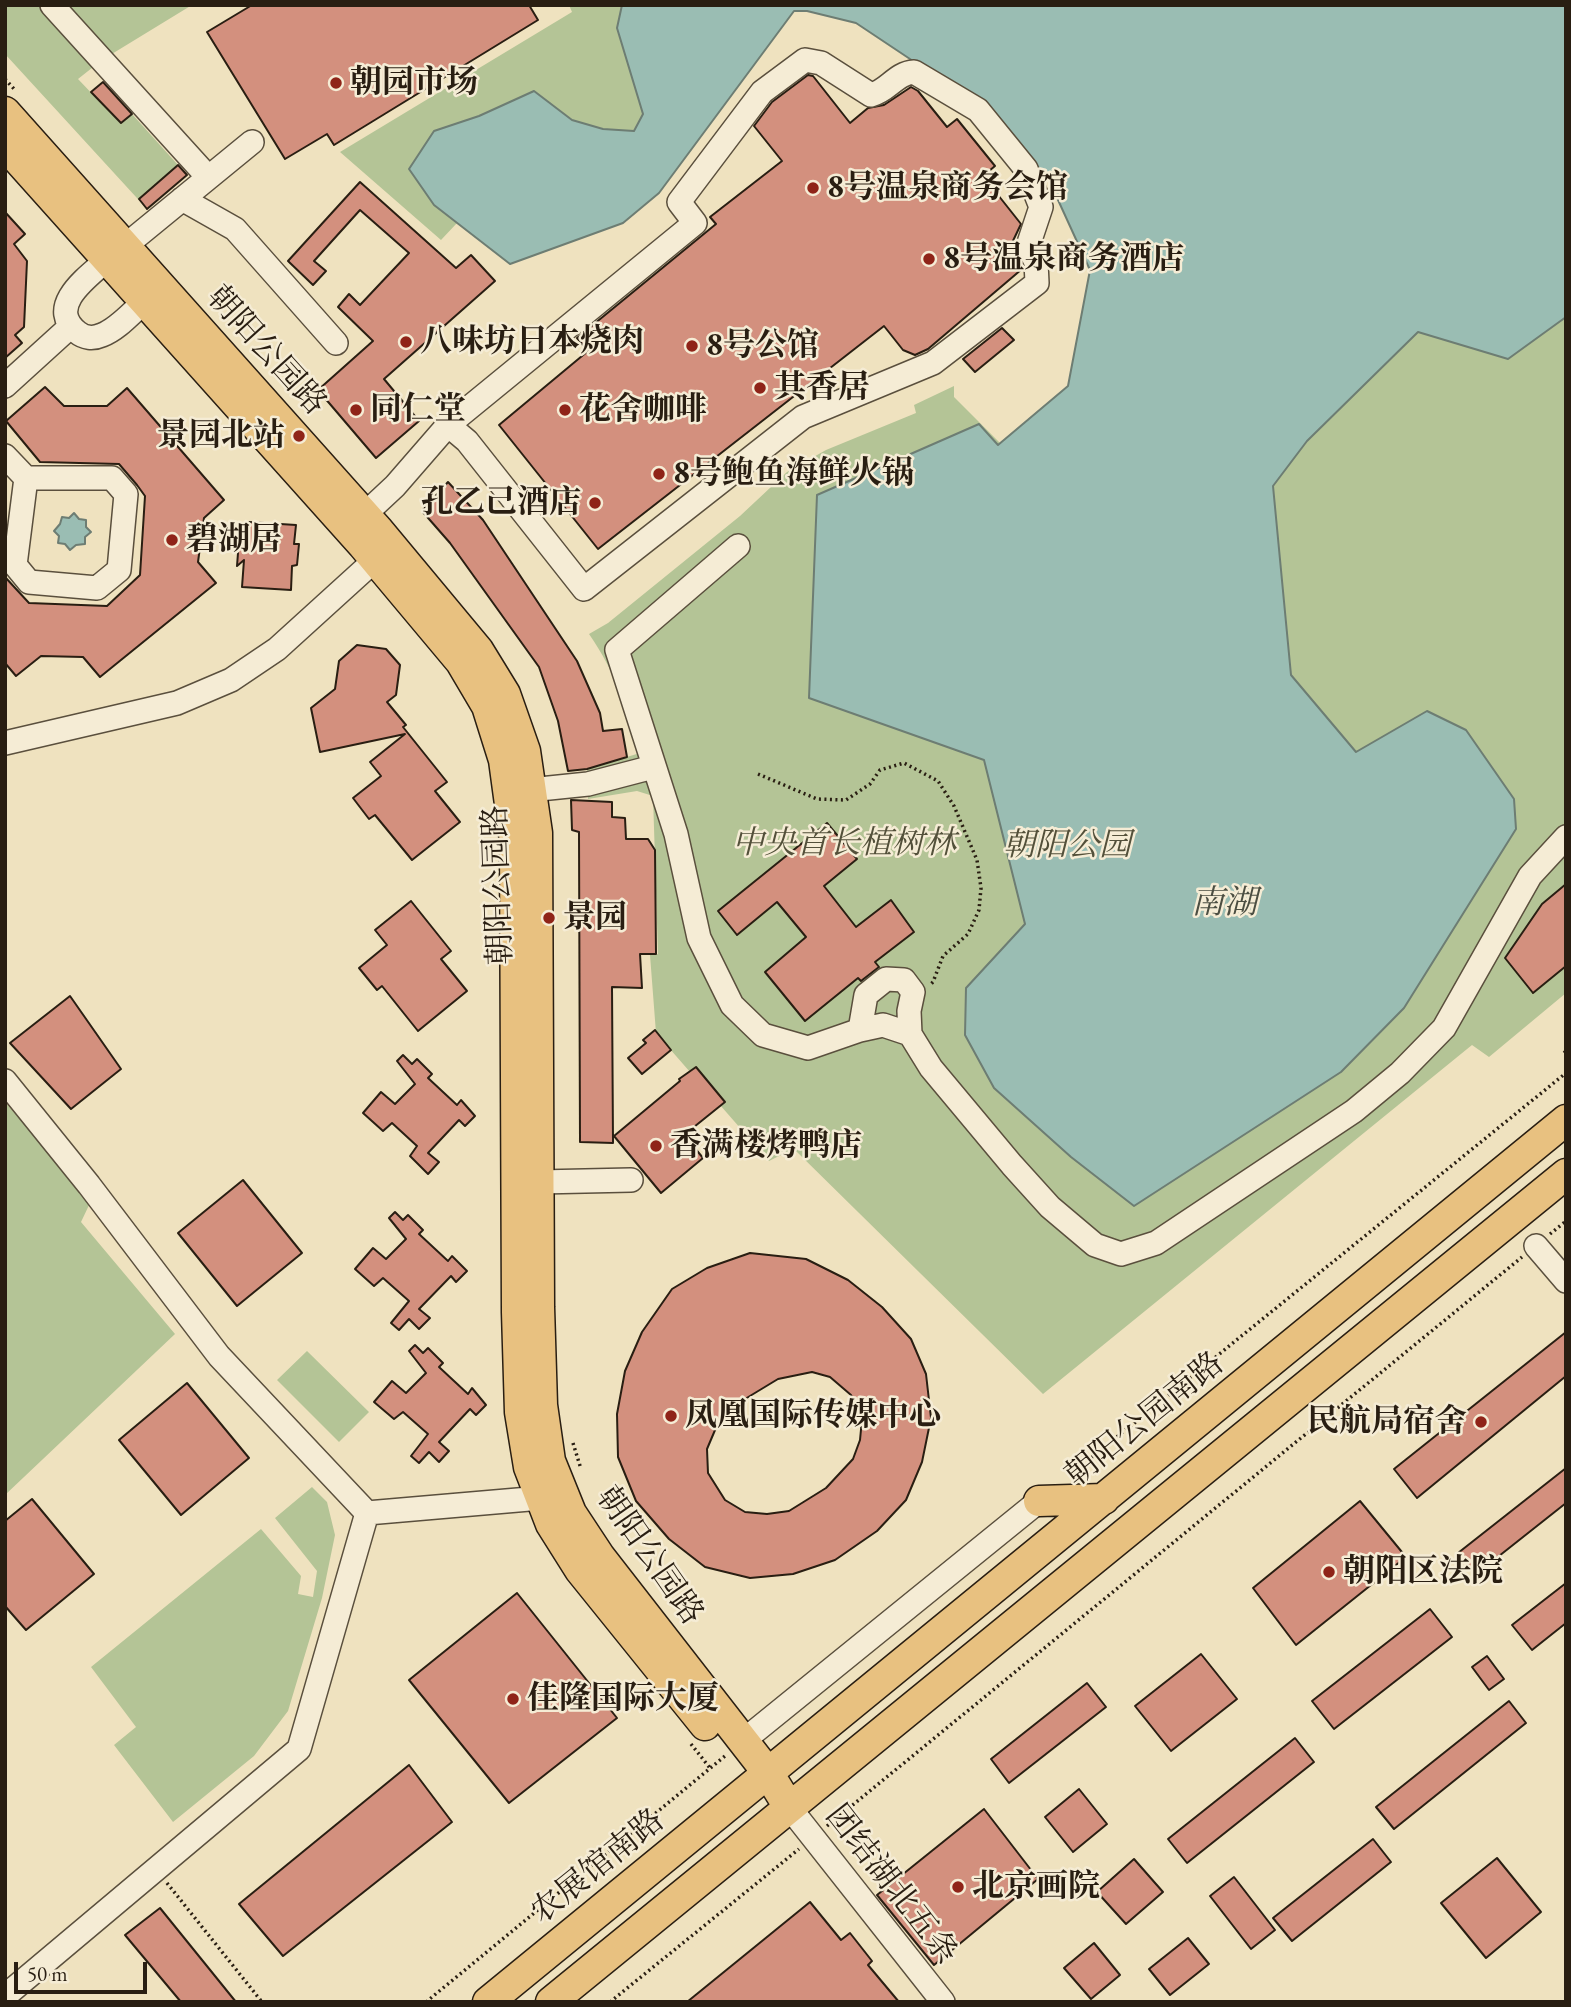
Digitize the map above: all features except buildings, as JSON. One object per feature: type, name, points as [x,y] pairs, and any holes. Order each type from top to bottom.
[{"type":"main road","name":"朝阳公园路","points":[[14,106],[117,253],[145,301],[478,650],[505,694],[525,751],[537,833],[542,1405],[550,1461],[571,1513],[727,1754]]},
{"type":"main road","name":"朝阳公园路","points":[[5,145],[117,253],[365,514],[383,552],[461,662],[487,706],[504,760],[515,841],[517,1299],[520,1412],[529,1467],[551,1524],[580,1570],[727,1754],[761,1780],[789,1807]]},
{"type":"main road","name":"朝阳公园南路","points":[[761,1780],[1566,1120]]},
{"type":"main road","points":[[551,2002],[1566,1174]]},
{"type":"main road","points":[[1039,1501],[1104,1499]]},
{"type":"main road","name":"农展馆南路","points":[[488,2002],[761,1780]]},
{"type":"street","points":[[52,5],[208,177]]},
{"type":"street","points":[[365,514],[395,486],[448,425],[695,223],[679,202],[762,92],[805,60],[821,64],[871,95],[879,93],[904,72],[914,72],[978,110],[1026,169],[1041,207],[1028,246],[1036,262],[1037,283],[933,363],[803,417],[584,589],[467,441],[448,425]]},
{"type":"street","points":[[145,301],[100,336],[90,338],[79,334],[66,316],[65,304],[71,294],[252,142]]},
{"type":"street","points":[[182,199],[235,229],[336,343]]},
{"type":"street","points":[[5,386],[71,326]]},
{"type":"street","points":[[5,456],[26,478],[112,478],[125,494],[119,570],[97,588],[29,582],[15,565],[26,478]]},
{"type":"street","points":[[738,546],[617,650],[677,834],[699,938],[732,1005],[763,1035],[807,1048],[883,1025],[910,1034]]},
{"type":"street","points":[[5,743],[177,703],[231,680],[277,649],[383,552]]},
{"type":"street","points":[[530,790],[587,784],[653,767]]},
{"type":"street","points":[[860,1030],[866,995],[886,979],[904,980],[913,992],[909,1011],[910,1034],[931,1068],[1050,1207],[1095,1245],[1121,1254],[1156,1243],[1354,1111],[1400,1073],[1444,1028],[1530,876],[1566,837]]},
{"type":"street","points":[[5,1081],[89,1185],[219,1356],[367,1513]]},
{"type":"street","points":[[538,1182],[631,1180]]},
{"type":"street","points":[[1535,1246],[1566,1281]]},
{"type":"street","points":[[367,1513],[541,1498]]},
{"type":"street","points":[[727,1754],[1039,1501]]},
{"type":"street","points":[[5,1996],[299,1749],[367,1513]]},
{"type":"street","name":"团结湖北五条","points":[[789,1807],[943,2002]]},
{"type":"path","points":[[5,79],[14,106]]},
{"type":"path","points":[[758,775],[817,799],[846,800],[870,784],[880,770],[904,763],[939,781],[954,806],[977,860],[981,888],[979,910],[968,934],[943,956],[933,982],[913,992]]},
{"type":"path","points":[[1039,1501],[1566,1073]]},
{"type":"path","points":[[610,2002],[1566,1221]]},
{"type":"path","name":"朝阳公园路","points":[[572,1440],[583,1477]]},
{"type":"path","points":[[689,1741],[727,1754]]},
{"type":"path","points":[[426,2002],[727,1754]]},
{"type":"path","points":[[156,1868],[262,2002]]},
{"type":"green space","points":[[5,5],[192,5],[102,60],[78,79],[120,123],[132,114],[187,175],[147,209],[5,54]]},
{"type":"green space","name":"朝阳公园","points":[[569,5],[1566,5],[1566,993],[1489,1057],[1472,1045],[1043,1394],[797,1152],[787,1152],[769,1161],[720,1105],[725,1101],[696,1068],[690,1072],[656,1033],[650,955],[658,954],[653,796],[637,791],[588,799],[587,769],[640,753],[620,691],[589,634],[608,623],[740,516],[787,472],[826,450],[916,413],[914,405],[954,386],[954,397],[1000,443],[1068,386],[1090,270],[1048,178],[973,101],[856,23],[807,11],[793,11],[659,193],[623,223],[510,264],[457,223],[441,240],[340,152],[572,12]]},
{"type":"green space","points":[[5,1102],[91,1201],[81,1222],[175,1334],[5,1495]]},
{"type":"green space","points":[[307,1351],[369,1412],[339,1442],[277,1380]]},
{"type":"green space","points":[[312,1487],[327,1502],[335,1535],[322,1598],[288,1711],[254,1756],[173,1822],[114,1745],[136,1727],[91,1667],[261,1529],[301,1576],[298,1594],[313,1597],[317,1571],[275,1518]]},
{"type":"water","name":"南湖","points":[[622,5],[1566,5],[1566,317],[1508,359],[1418,332],[1307,441],[1273,486],[1291,675],[1356,752],[1427,711],[1466,730],[1514,799],[1516,829],[1404,1008],[1341,1072],[1134,1206],[1071,1157],[994,1088],[965,1035],[966,988],[1025,924],[984,760],[809,698],[817,495],[979,424],[998,445],[1068,386],[1090,270],[1048,178],[973,101],[856,23],[807,11],[794,11],[659,193],[623,223],[510,264],[434,205],[409,169],[434,131],[479,116],[534,91],[572,120],[603,129],[634,131],[643,114],[617,28]]},
{"type":"water","points":[[74,513],[79,519],[86,520],[86,527],[91,532],[85,537],[85,544],[76,545],[70,550],[65,544],[58,543],[59,536],[54,531],[62,517],[69,518]]},
{"type":"place","name":"朝园市场","points":[[336,83]]},
{"type":"place","name":"8号温泉商务会馆","points":[[813,188]]},
{"type":"place","name":"8号温泉商务酒店","points":[[929,259]]},
{"type":"place","name":"八味坊日本烧肉","points":[[406,342]]},
{"type":"place","name":"8号公馆","points":[[692,346]]},
{"type":"place","name":"其香居","points":[[760,388]]},
{"type":"place","name":"同仁堂","points":[[356,410]]},
{"type":"place","name":"花舍咖啡","points":[[565,410]]},
{"type":"place","name":"景园北站","points":[[299,436]]},
{"type":"place","name":"8号鲍鱼海鲜火锅","points":[[659,474]]},
{"type":"place","name":"孔乙己酒店","points":[[595,503]]},
{"type":"place","name":"碧湖居","points":[[172,540]]},
{"type":"place","name":"景园","points":[[549,918]]},
{"type":"place","name":"香满楼烤鸭店","points":[[656,1146]]},
{"type":"place","name":"凤凰国际传媒中心","points":[[671,1416]]},
{"type":"place","name":"民航局宿舍","points":[[1481,1422]]},
{"type":"place","name":"朝阳区法院","points":[[1329,1572]]},
{"type":"place","name":"佳隆国际大厦","points":[[513,1699]]},
{"type":"place","name":"北京画院","points":[[958,1887]]},
{"type":"park label","name":"中央首长植树林","points":[[844,844]]}]
